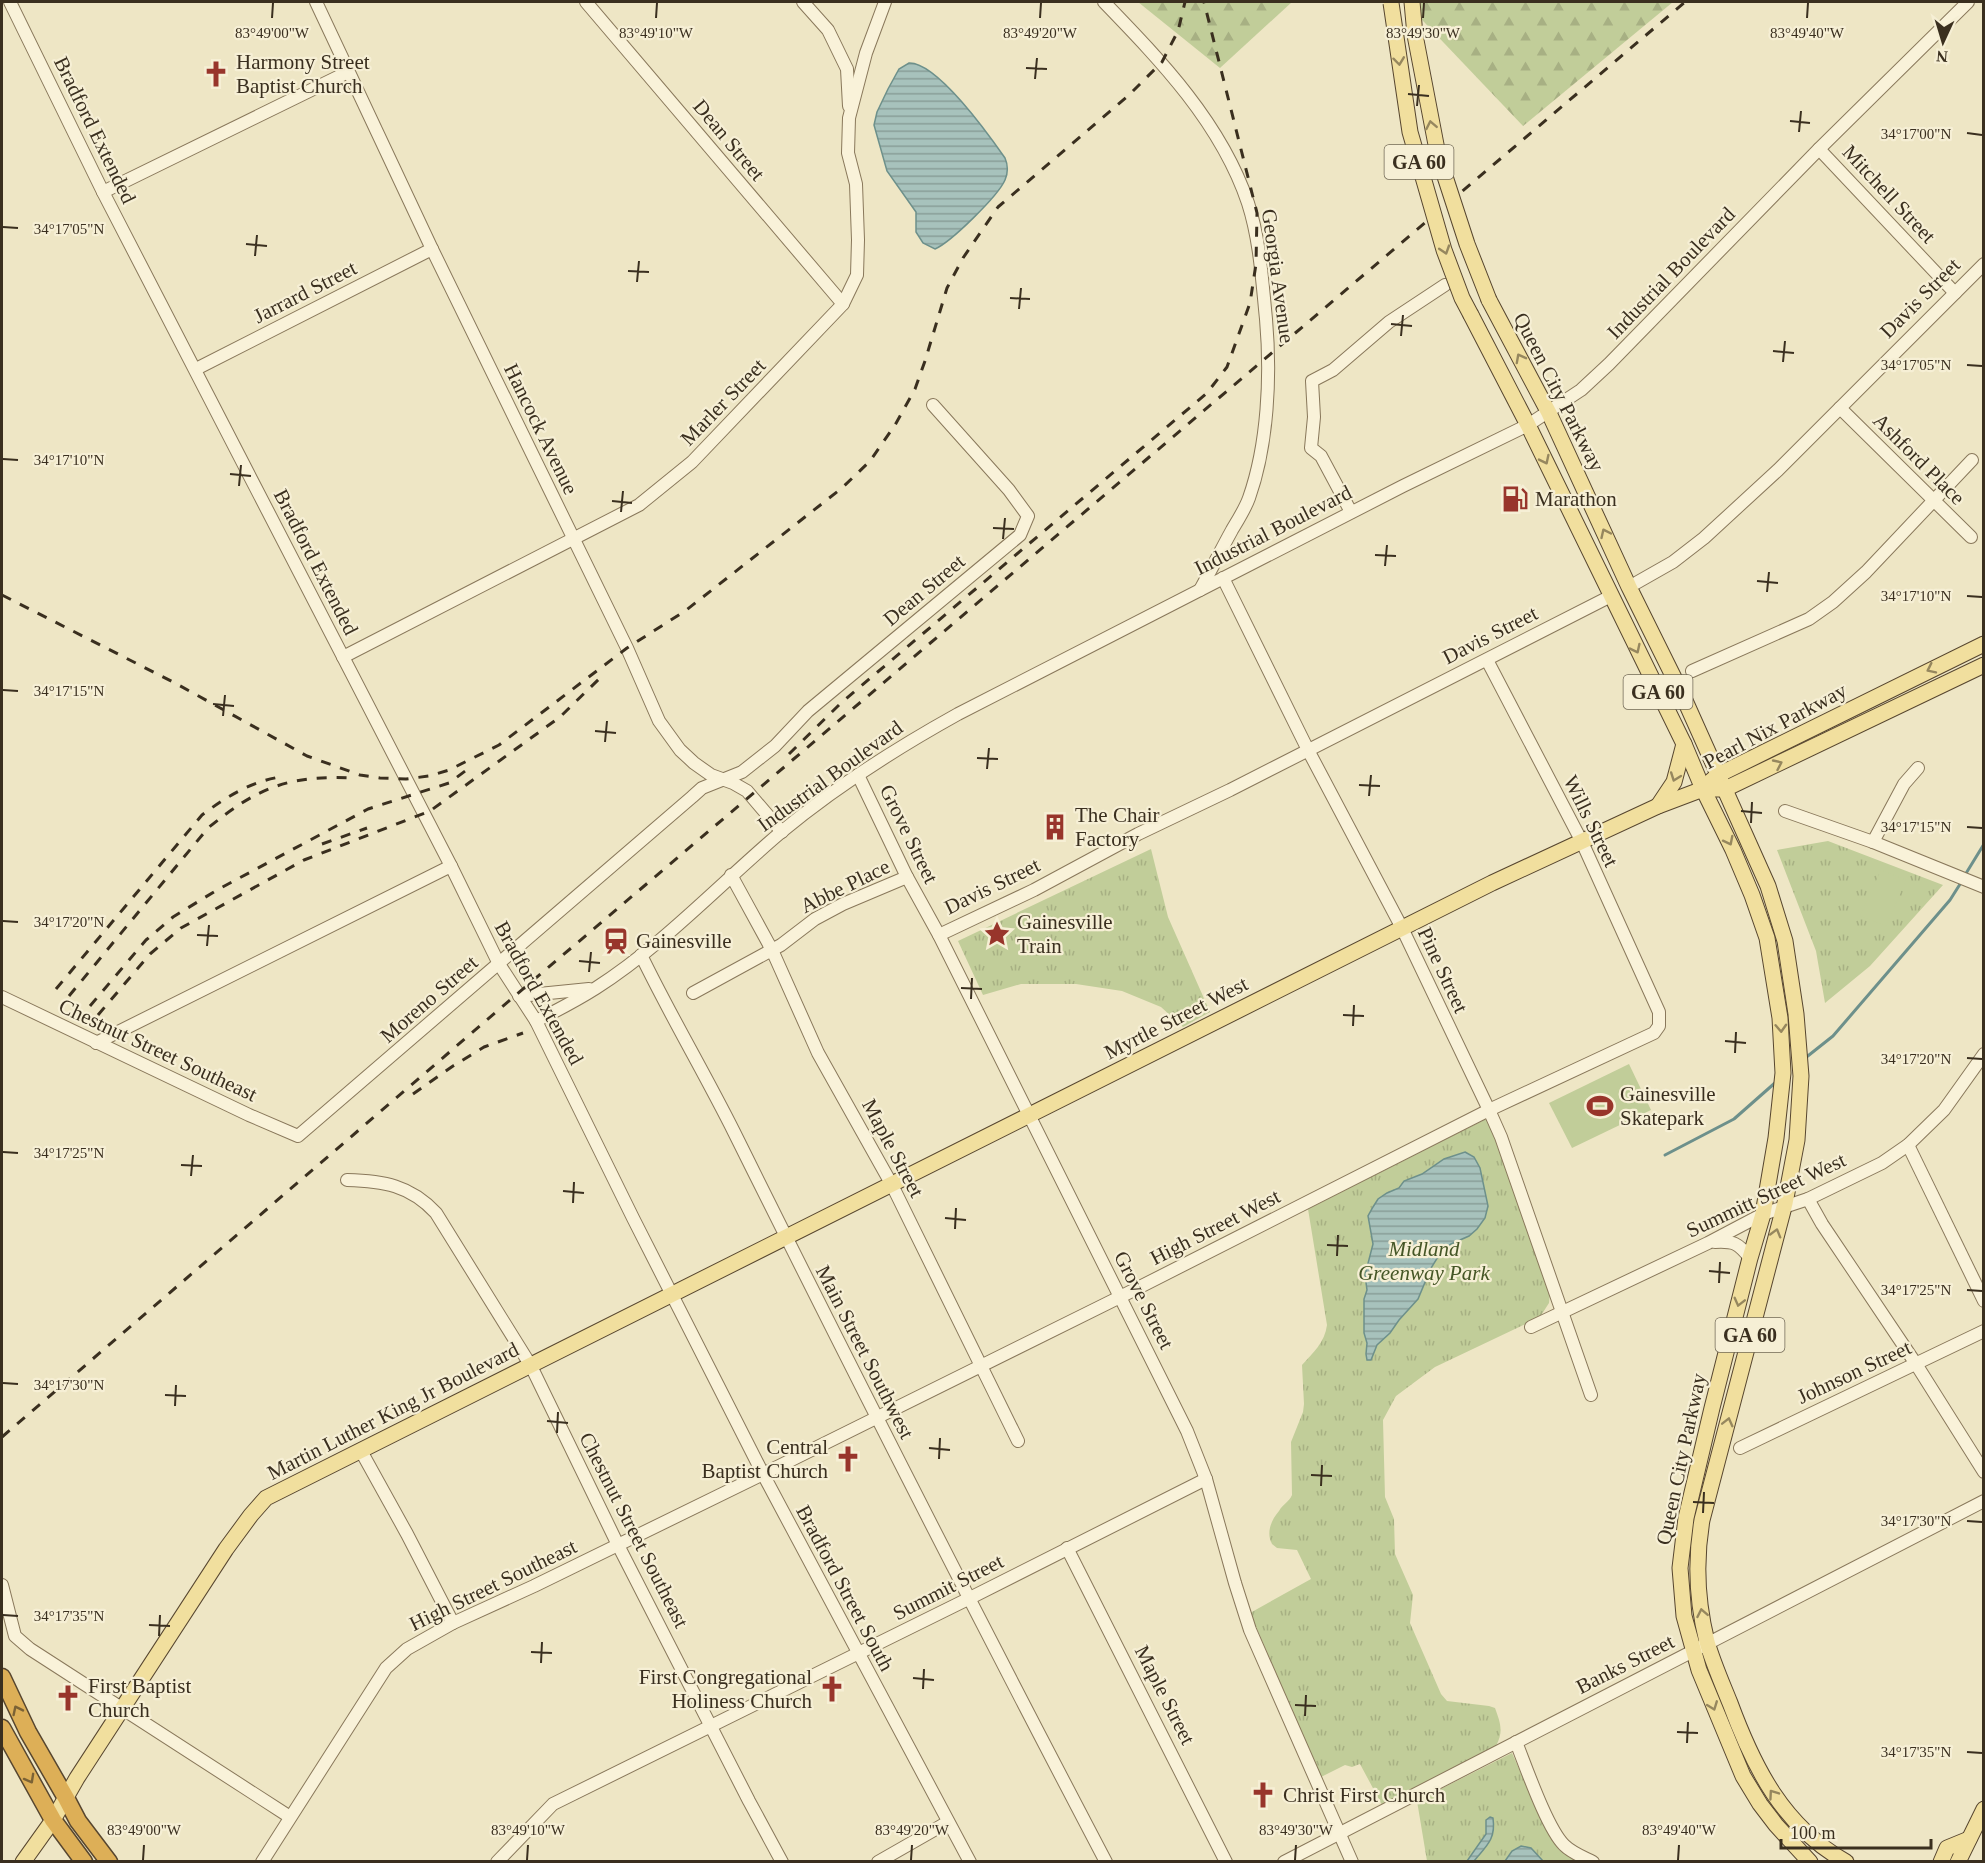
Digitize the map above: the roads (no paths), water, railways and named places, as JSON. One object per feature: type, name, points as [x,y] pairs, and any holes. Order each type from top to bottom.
[{"type":"highway","points":[[2,1677],[28,1732],[78,1821],[109,1862]]},
{"type":"highway","points":[[2,1728],[53,1820],[83,1861]]},
{"type":"highway","points":[[63,1862],[83,1861]]},
{"type":"main road","name":"Queen City Parkway","points":[[1391,2],[1410,132],[1444,250],[1462,298],[1528,424],[1684,744],[1702,789],[1733,850],[1767,938],[1780,1018],[1783,1085],[1776,1138],[1763,1214],[1694,1480],[1683,1537],[1680,1568],[1683,1616],[1692,1651],[1743,1776],[1771,1818],[1810,1862]]},
{"type":"main road","name":"Queen City Parkway","points":[[1412,2],[1415,35],[1438,155],[1467,244],[1489,300],[1549,413],[1629,587],[1683,696],[1768,886],[1785,941],[1796,1014],[1800,1090],[1797,1140],[1784,1207],[1702,1520],[1697,1562],[1698,1590],[1708,1644],[1756,1766],[1785,1809],[1805,1831],[1846,1862]]},
{"type":"main road","name":"Davis Street","points":[[1611,596],[1629,587]]},
{"type":"main road","name":"Pearl Nix Parkway","points":[[1722,782],[1983,644]]},
{"type":"main road","name":"Pearl Nix Parkway","points":[[1702,789],[1983,665]]},
{"type":"main road","points":[[1658,806],[1674,782],[1684,744]]},
{"type":"main road","name":"Myrtle Street West","points":[[673,1294],[1492,883],[1658,806],[1702,789]]},
{"type":"main road","name":"Martin Luther King Jr Boulevard","points":[[23,1862],[53,1820],[226,1549],[266,1498],[673,1294]]},
{"type":"main road","points":[[1958,1862],[1983,1809]]},
{"type":"main road","points":[[1941,1862],[1947,1848],[1969,1839]]},
{"type":"street","name":"Bradford Extended","points":[[10,2],[103,192],[451,866],[498,964],[536,1021],[594,1138]]},
{"type":"street","name":"Hancock Avenue","points":[[316,2],[432,249],[627,648],[659,721],[680,750],[694,763],[711,775],[747,791],[782,832]]},
{"type":"street","name":"Dean Street","points":[[586,2],[843,304]]},
{"type":"street","points":[[803,2],[828,30],[847,69],[849,118]]},
{"type":"street","name":"Marler Street","points":[[343,657],[639,504],[692,462],[843,304],[857,275],[856,184],[848,153],[849,118],[866,53],[885,2]]},
{"type":"street","name":"Georgia Avenue","points":[[1104,2],[1162,62],[1203,116],[1231,163],[1247,202],[1257,239],[1269,356],[1268,391],[1258,467],[1248,501],[1200,590]]},
{"type":"street","name":"Industrial Boulevard","points":[[536,1021],[596,988],[641,955],[782,832],[858,775],[900,747],[958,714],[1549,413],[1581,390],[1609,364],[1819,149],[1968,2]]},
{"type":"street","points":[[103,192],[348,72]]},
{"type":"street","name":"Mitchell Street","points":[[1819,149],[1955,292]]},
{"type":"street","name":"Jarrard Street","points":[[196,369],[432,249]]},
{"type":"street","name":"Davis Street","points":[[1629,587],[1673,562],[1704,538],[1778,470],[1983,264]]},
{"type":"street","points":[[1351,512],[1321,456],[1311,448],[1314,417],[1312,381],[1333,370],[1389,322],[1445,285]]},
{"type":"street","name":"Dean Street","points":[[725,780],[742,772],[775,746],[808,711],[1020,535],[1028,516],[1009,490],[933,405]]},
{"type":"street","name":"Ashford Place","points":[[1840,408],[1971,537]]},
{"type":"street","points":[[1692,671],[1809,619],[1821,611],[1866,572],[1972,460]]},
{"type":"street","name":"Pine Street","points":[[1224,578],[1308,750],[1402,928],[1489,1110],[1501,1137],[1591,1395]]},
{"type":"street","name":"Davis Street","points":[[939,935],[1034,890],[1138,834],[1611,596]]},
{"type":"street","name":"Wills Street","points":[[1487,660],[1581,842],[1654,1002]]},
{"type":"street","points":[[1873,842],[1904,784],[1918,768]]},
{"type":"street","name":"Grove Street","points":[[858,775],[907,877],[939,935],[1187,1431],[1206,1479],[1250,1630],[1352,1862]]},
{"type":"street","name":"Moreno Street","points":[[298,1136],[702,788],[725,780]]},
{"type":"street","points":[[1785,811],[1981,882]]},
{"type":"street","points":[[96,1043],[451,866]]},
{"type":"street","name":"Maple Street","points":[[732,875],[772,950],[818,1053],[892,1185],[1017,1441]]},
{"type":"street","name":"Abbe Place","points":[[693,993],[772,950],[815,919],[843,904],[907,877]]},
{"type":"street","name":"Main Street Southwest","points":[[641,955],[666,1007],[714,1091],[968,1599],[1106,1862]]},
{"type":"street","points":[[519,996],[596,988]]},
{"type":"street","name":"Chestnut Street Southeast","points":[[2,997],[249,1115],[298,1136]]},
{"type":"street","name":"High Street West","points":[[763,1474],[1489,1110],[1654,1033],[1659,1026],[1659,1012],[1654,1002]]},
{"type":"street","name":"Summitt Street West","points":[[1531,1327],[1708,1243],[1763,1214],[1808,1199],[1882,1163],[1908,1145],[1944,1110],[1983,1054]]},
{"type":"street","name":"Bradford Street South","points":[[594,1138],[763,1474],[970,1862]]},
{"type":"street","points":[[1908,1145],[1983,1300]]},
{"type":"street","name":"Chestnut Street Southeast","points":[[346,1180],[380,1181],[402,1188],[436,1213],[531,1366],[618,1545],[782,1862]]},
{"type":"street","points":[[1808,1199],[1822,1224],[1916,1364],[1983,1472]]},
{"type":"street","points":[[1708,1243],[1731,1241],[1750,1258]]},
{"type":"street","name":"Johnson Street","points":[[1740,1448],[1983,1331]]},
{"type":"street","points":[[361,1451],[453,1623]]},
{"type":"street","name":"High Street Southeast","points":[[262,1862],[386,1668],[407,1649],[453,1623],[763,1474]]},
{"type":"street","name":"Summit Street","points":[[497,1862],[553,1804],[1206,1479]]},
{"type":"street","name":"Banks Street","points":[[1284,1862],[1983,1501]]},
{"type":"street","name":"Maple Street","points":[[1067,1548],[1226,1862]]},
{"type":"street","points":[[2,1585],[15,1636],[30,1648],[290,1816]]},
{"type":"street","points":[[1516,1742],[1547,1817],[1562,1843],[1593,1862]]},
{"type":"street","points":[[878,1862],[948,1822]]},
{"type":"water","points":[[909,63],[921,66],[934,74],[962,102],[1005,158],[1007,166],[1005,180],[993,197],[962,228],[935,249],[923,243],[916,232],[916,212],[887,171],[874,125],[877,112],[899,69]]},
{"type":"water","points":[[1465,1152],[1474,1157],[1480,1168],[1488,1206],[1485,1218],[1469,1236],[1451,1244],[1441,1252],[1431,1268],[1418,1299],[1377,1345],[1371,1360],[1367,1360],[1367,1343],[1364,1333],[1364,1299],[1367,1290],[1365,1275],[1373,1244],[1368,1216],[1378,1199],[1399,1188],[1404,1181],[1422,1174],[1444,1159]]},
{"type":"water","points":[[1493,1818],[1494,1826],[1489,1842],[1474,1861],[1467,1861],[1486,1834],[1486,1820]]},
{"type":"water","points":[[1521,1846],[1531,1848],[1543,1861],[1505,1861],[1512,1851]]},
{"type":"waterway","points":[[1965,875],[1984,844]]},
{"type":"waterway","points":[[1804,1059],[1833,1036],[1950,900],[1962,881]]},
{"type":"waterway","points":[[1665,1155],[1734,1119],[1776,1082]]},
{"type":"railway","points":[[2,595],[175,683],[307,756],[360,775],[406,779],[429,776],[449,770],[499,745],[627,648],[685,611],[842,488],[870,461],[895,425],[915,389],[947,288],[963,258],[998,207],[1129,95],[1162,62],[1178,31],[1185,2]]},
{"type":"railway","points":[[789,754],[841,703],[1207,393],[1227,367],[1250,303],[1256,264],[1257,213],[1204,2]]},
{"type":"railway","points":[[2,1437],[517,994],[1685,2]]},
{"type":"railway","points":[[98,1015],[150,954],[181,928],[304,860],[430,811],[560,717],[601,677]]},
{"type":"railway","points":[[90,1006],[146,940],[173,917],[217,890],[368,809],[449,783],[472,766]]},
{"type":"railway","points":[[56,989],[202,815],[239,791],[280,777]]},
{"type":"railway","points":[[69,996],[208,828],[226,814],[243,802],[275,786],[311,779],[354,778]]},
{"type":"railway","points":[[322,844],[367,828]]},
{"type":"railway","points":[[413,1094],[484,1047],[523,1033]]},
{"type":"place","name":"Harmony Street Baptist Church","points":[[216,74]]},
{"type":"place","name":"Marathon","points":[[1515,499]]},
{"type":"place","name":"The Chair Factory","points":[[1055,827]]},
{"type":"place","name":"Gainesville Train","points":[[997,934]]},
{"type":"place","name":"Gainesville","points":[[616,941]]},
{"type":"place","name":"Gainesville Skatepark","points":[[1600,1106]]},
{"type":"place","name":"Central Baptist Church","points":[[848,1459]]},
{"type":"place","name":"First Congregational Holiness Church","points":[[832,1689]]},
{"type":"place","name":"First Baptist Church","points":[[68,1698]]},
{"type":"place","name":"Christ First Church","points":[[1263,1795]]},
{"type":"park label","name":"Midland Greenway Park","points":[[1424,1261]]}]
